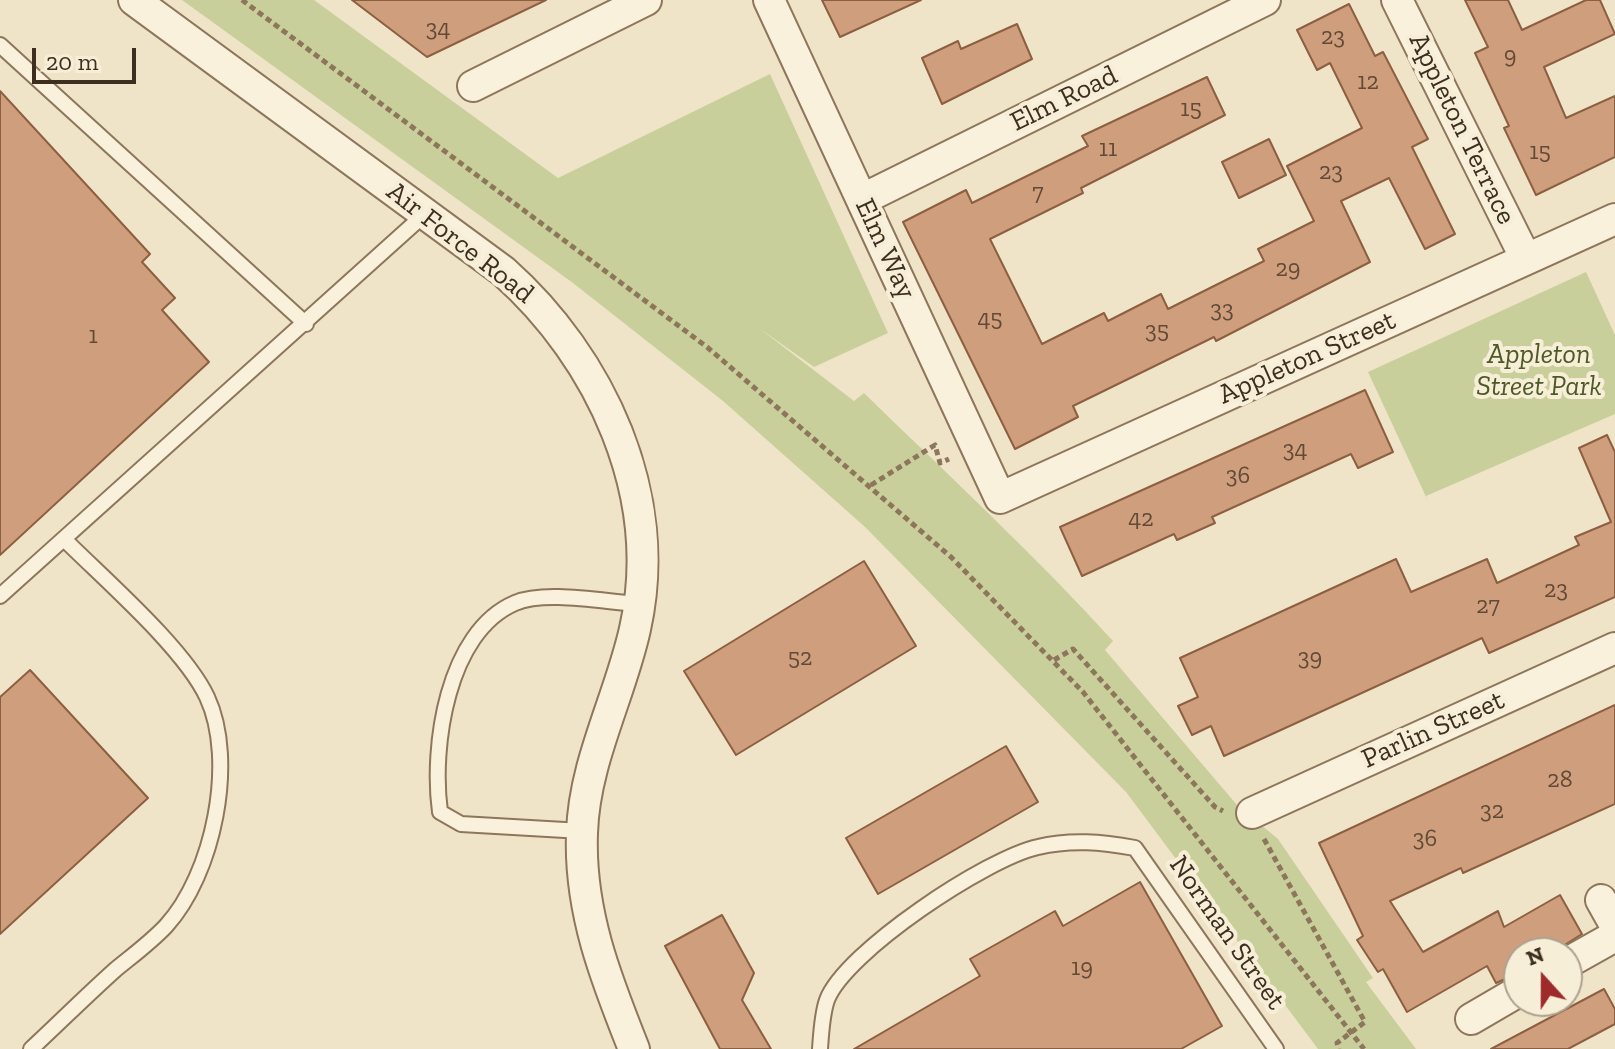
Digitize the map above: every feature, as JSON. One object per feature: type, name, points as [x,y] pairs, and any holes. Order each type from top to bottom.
[{"type":"street","name":"Air Force Road","points":[[134,0],[426,213],[529,293],[554,320],[599,391],[620,436],[634,487],[640,537],[638,604],[624,673],[591,775],[582,831],[583,875],[601,967],[634,1049]]},
{"type":"street","points":[[473,86],[646,0]]},
{"type":"street","name":"Elm Way","points":[[769,0],[1000,498]]},
{"type":"street","name":"Elm Road","points":[[863,199],[1265,0]]},
{"type":"street","name":"Appleton Terrace","points":[[1397,0],[1526,259]]},
{"type":"street","name":"Appleton Street","points":[[1000,498],[1615,219]]},
{"type":"street","name":"Parlin Street","points":[[1252,813],[1615,648]]},
{"type":"street","points":[[1583,954],[1615,936]]},
{"type":"street","points":[[1471,1019],[1503,1000]]},
{"type":"lane","points":[[0,45],[306,324]]},
{"type":"lane","points":[[0,596],[426,213]]},
{"type":"lane","points":[[31,1049],[167,926],[205,857],[219,796],[220,744],[207,697],[189,669],[147,622],[64,539]]},
{"type":"lane","points":[[582,831],[461,824],[440,812],[436,786],[446,711],[460,659],[484,624],[516,603],[548,598],[638,604]]},
{"type":"lane","name":"Norman Street","points":[[820,1049],[826,1001],[837,982],[877,943],[934,900],[1004,861],[1036,847],[1091,840],[1135,848],[1276,1049]]},
{"type":"path","points":[[242,0],[661,311],[871,485],[991,595],[1083,692],[1364,1049]]},
{"type":"path","points":[[871,485],[935,445],[940,463],[976,447]]},
{"type":"green space","points":[[182,0],[314,0],[558,178],[770,74],[888,333],[814,367],[759,328],[854,401],[864,393],[1022,546],[1113,641],[1105,650],[1237,805],[1278,839],[1373,978],[1366,982],[1416,1049],[1318,1049],[1126,792],[865,527],[723,401],[573,283]]},
{"type":"green space","name":"Appleton Street Park","points":[[1586,272],[1615,335],[1615,414],[1426,496],[1428,501],[1368,372]]},
{"type":"building","points":[[352,0],[546,0],[427,57]]},
{"type":"building","points":[[822,0],[921,0],[840,37]]},
{"type":"building","points":[[1465,0],[1508,0],[1522,30],[1586,0],[1600,0],[1615,34],[1544,67],[1566,118],[1615,96],[1615,157],[1536,195],[1504,128],[1509,126],[1475,53],[1488,47]]},
{"type":"building","points":[[1349,4],[1375,56],[1383,52],[1428,139],[1412,147],[1455,234],[1425,249],[1389,178],[1341,201],[1370,262],[1216,341],[1214,337],[1073,406],[1078,417],[1015,449],[903,222],[966,190],[972,203],[1088,146],[1082,136],[1207,77],[1225,115],[1081,188],[1083,193],[990,239],[1042,344],[1104,313],[1108,321],[1161,294],[1168,309],[1264,261],[1258,249],[1314,221],[1287,166],[1362,128],[1330,63],[1317,70],[1297,30]]},
{"type":"building","points":[[1017,24],[1032,59],[942,104],[922,58],[958,41],[961,49]]},
{"type":"building","points":[[0,91],[150,254],[142,262],[175,298],[162,310],[209,362],[0,555]]},
{"type":"building","points":[[1269,139],[1286,175],[1239,198],[1222,162]]},
{"type":"building","points":[[1365,390],[1393,452],[1358,468],[1351,454],[1212,517],[1215,523],[1177,540],[1174,534],[1082,576],[1060,527]]},
{"type":"building","points":[[1607,435],[1615,452],[1615,597],[1489,653],[1482,638],[1224,756],[1211,726],[1192,735],[1178,706],[1198,697],[1180,658],[1396,559],[1411,592],[1487,559],[1497,583],[1579,545],[1575,537],[1611,522],[1579,448]]},
{"type":"building","points":[[864,561],[916,646],[736,755],[684,671]]},
{"type":"building","points":[[30,670],[148,798],[0,934],[0,697]]},
{"type":"building","points":[[1615,705],[1615,804],[1463,873],[1461,868],[1390,901],[1423,952],[1498,911],[1504,927],[1560,895],[1582,934],[1577,937],[1503,937],[1503,980],[1496,983],[1487,966],[1407,1012],[1383,969],[1378,972],[1357,940],[1363,936],[1319,843]]},
{"type":"building","points":[[1006,746],[1038,802],[878,894],[846,838]]},
{"type":"building","points":[[1140,882],[1222,1026],[1181,1049],[854,1049],[980,976],[970,959],[1055,911],[1063,926]]},
{"type":"building","points":[[722,915],[754,973],[742,1000],[771,1049],[720,1049],[665,946]]},
{"type":"building","points":[[1604,989],[1615,1009],[1615,1024],[1568,1049],[1491,1049],[1551,1017],[1583,1017],[1583,1000]]}]
